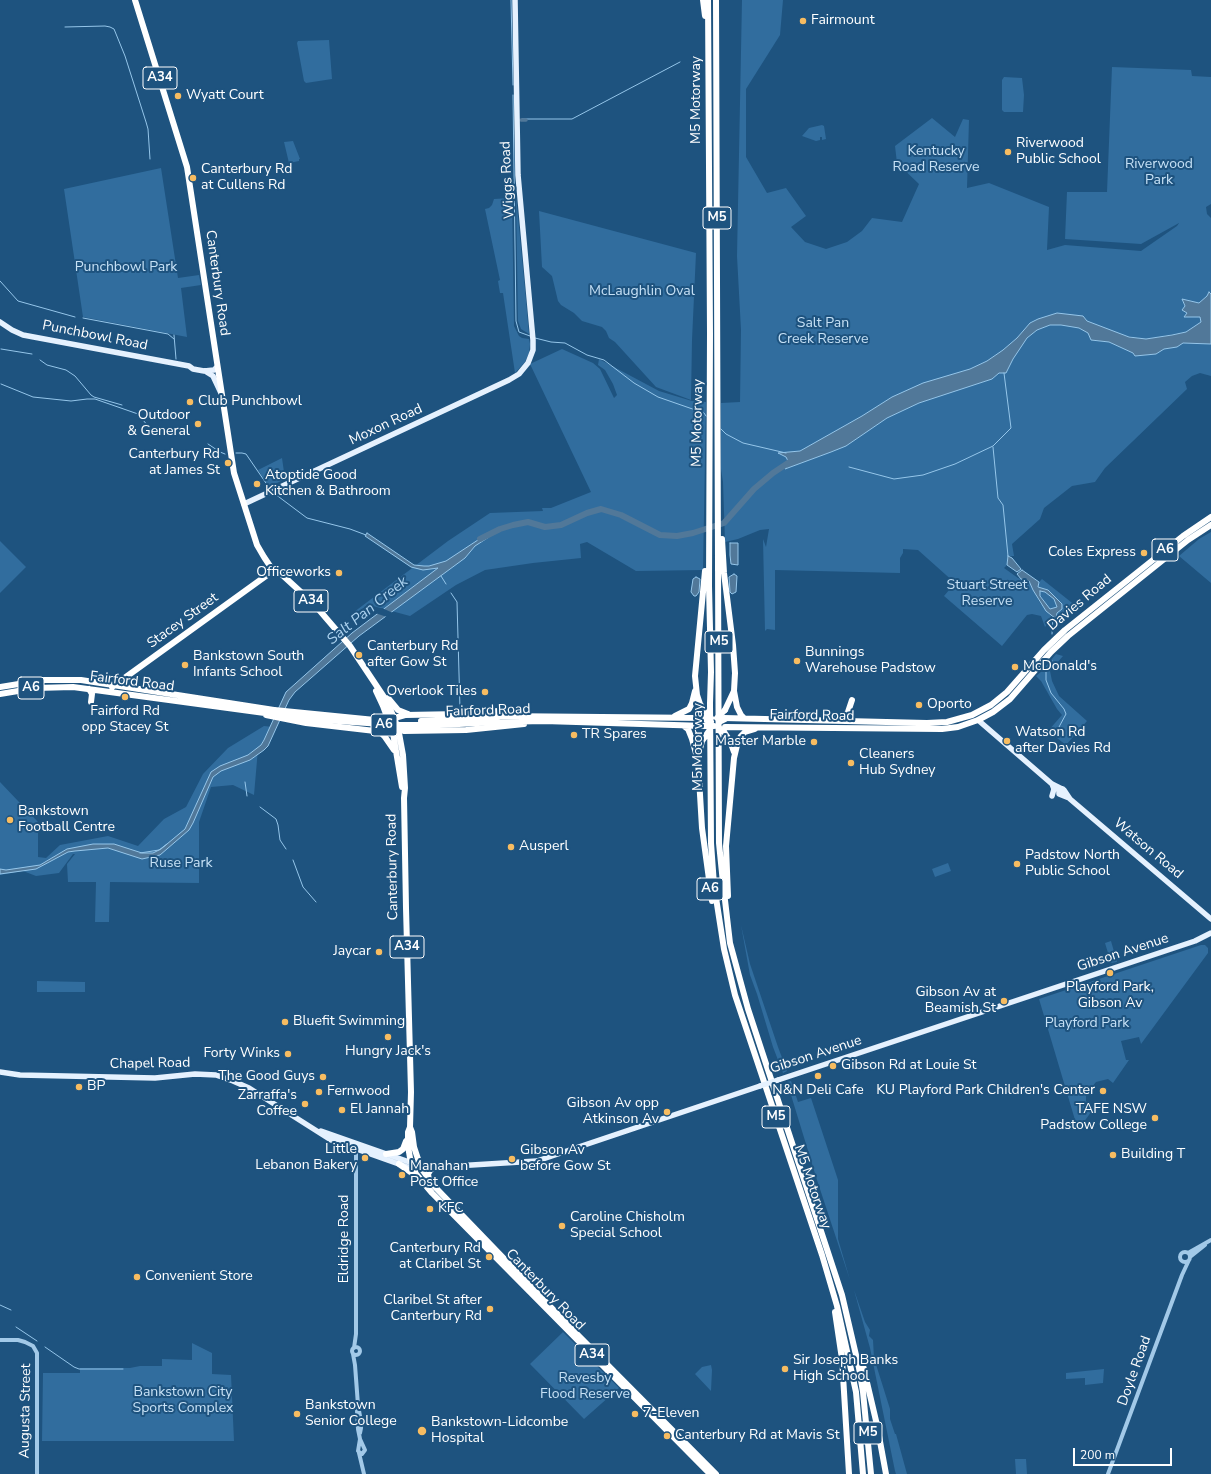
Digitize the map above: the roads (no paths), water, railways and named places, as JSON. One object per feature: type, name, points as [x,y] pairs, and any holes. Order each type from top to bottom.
[{"type":"highway","name":"Canterbury Road","points":[[134,0],[187,165],[233,468],[259,550],[273,569],[279,572],[314,604],[378,687],[386,700],[404,798]]},
{"type":"highway","points":[[704,0],[709,64]]},
{"type":"highway","name":"M5 Motorway","points":[[708,0],[710,392],[708,559],[712,672],[710,702],[711,843],[714,885],[730,977],[831,1284],[843,1330],[856,1392],[863,1474]]},
{"type":"highway","name":"M5 Motorway","points":[[718,0],[716,44],[717,475],[720,559],[719,843],[722,883],[730,942],[748,1009],[842,1295],[863,1392],[871,1474]]},
{"type":"highway","name":"Davies Road","points":[[972,715],[1002,697],[1056,637],[1183,536],[1211,517]]},
{"type":"highway","name":"Davies Road","points":[[978,720],[993,712],[1010,699],[1051,652],[1068,636],[1194,536],[1211,525]]},
{"type":"highway","points":[[1140,570],[1152,565],[1166,554],[1171,554]]},
{"type":"highway","name":"M5","points":[[673,717],[689,709],[692,703],[695,689],[696,663],[708,559]]},
{"type":"highway","name":"A6","points":[[720,559],[733,645],[735,673],[734,690],[737,707],[744,718]]},
{"type":"highway","name":"Stacey Street","points":[[106,691],[270,573],[273,569]]},
{"type":"highway","name":"Canterbury Road","points":[[348,648],[376,692],[391,722],[398,729],[401,744],[405,778],[404,798],[410,1057],[410,1127],[408,1132],[409,1151],[417,1166],[429,1180],[564,1321],[716,1474]]},
{"type":"highway","points":[[129,675],[127,683],[132,688]]},
{"type":"highway","name":"Fairford Road","points":[[0,687],[24,682],[56,679],[92,681],[272,714]]},
{"type":"highway","name":"Fairford Road","points":[[0,694],[22,689],[73,687],[272,714],[399,721],[497,719],[695,726],[733,718],[933,723],[954,720],[972,715]]},
{"type":"highway","name":"A6","points":[[378,687],[384,691],[398,710],[418,715]]},
{"type":"highway","points":[[89,689],[92,694],[91,702]]},
{"type":"highway","name":"M5","points":[[695,689],[700,704],[715,722]]},
{"type":"highway","name":"A6","points":[[698,761],[701,745],[706,735],[724,710],[734,690]]},
{"type":"highway","points":[[826,721],[845,716],[852,700]]},
{"type":"highway","name":"A6","points":[[391,722],[400,716],[418,715],[502,711],[528,713],[532,715]]},
{"type":"highway","points":[[272,714],[375,731],[383,734],[396,755]]},
{"type":"highway","name":"Fairford Road","points":[[497,719],[532,715],[673,717],[694,718],[715,722],[763,727],[942,729],[958,727],[978,720]]},
{"type":"highway","name":"Watson Road","points":[[972,715],[978,720]]},
{"type":"highway","points":[[398,729],[404,731],[474,730],[544,721]]},
{"type":"highway","points":[[715,722],[817,725],[835,728]]},
{"type":"highway","points":[[715,722],[732,744],[734,758]]},
{"type":"highway","name":"A6","points":[[684,726],[688,729],[690,734],[698,761],[702,828],[708,874],[718,932],[724,949]]},
{"type":"highway","name":"M5","points":[[736,966],[728,899],[726,846],[734,758],[738,741],[741,736],[747,731],[763,727]]},
{"type":"highway","points":[[401,744],[406,735],[424,731]]},
{"type":"highway","name":"Canterbury Road","points":[[410,1127],[420,1179],[432,1193],[710,1474]]},
{"type":"highway","points":[[386,1154],[400,1152],[408,1138]]},
{"type":"highway","points":[[399,1164],[420,1179]]},
{"type":"highway","points":[[429,1180],[428,1173],[431,1169]]},
{"type":"highway","points":[[831,1284],[842,1359],[850,1474]]},
{"type":"highway","points":[[842,1295],[863,1366],[877,1425],[886,1474]]},
{"type":"highway","points":[[884,1463],[889,1474]]},
{"type":"main road","name":"Wiggs Road","points":[[515,0],[518,175],[533,337],[533,350],[530,358]]},
{"type":"main road","name":"Punchbowl Road","points":[[0,322],[23,335],[189,366],[217,367]]},
{"type":"main road","name":"Moxon Road","points":[[244,504],[508,380],[522,371],[530,358]]},
{"type":"main road","name":"Punchbowl Road","points":[[189,366],[193,369],[204,371]]},
{"type":"main road","points":[[204,371],[214,370],[217,367]]},
{"type":"main road","points":[[204,371],[214,376],[221,394]]},
{"type":"main road","name":"Watson Road","points":[[978,720],[1211,919]]},
{"type":"main road","points":[[1052,784],[1054,789],[1052,796]]},
{"type":"main road","name":"Gibson Avenue","points":[[417,1166],[439,1167],[540,1161],[1195,941],[1211,933]]},
{"type":"main road","name":"Gibson Avenue","points":[[1195,941],[1211,939]]},
{"type":"main road","name":"Chapel Road","points":[[0,1072],[14,1074],[155,1078],[213,1075],[238,1083],[323,1132],[399,1164],[417,1166]]},
{"type":"main road","name":"Chapel Road","points":[[357,1146],[386,1154],[417,1166]]},
{"type":"main road","name":"Gibson Avenue","points":[[417,1166],[431,1169],[439,1167]]},
{"type":"street","name":"Eldridge Road","points":[[356,1348],[357,1146]]},
{"type":"street","points":[[1189,1257],[1184,1252],[1180,1254],[1182,1262],[1186,1262],[1189,1257],[1209,1241]]},
{"type":"street","name":"Doyle Road","points":[[1108,1474],[1189,1257]]},
{"type":"street","name":"Doyle Road","points":[[1182,1262],[1182,1275]]},
{"type":"street","name":"Augusta Street","points":[[0,1340],[20,1340],[31,1345],[35,1349],[38,1357],[37,1474]]},
{"type":"street","points":[[355,1365],[361,1351],[356,1348],[352,1351],[355,1365],[364,1474]]},
{"type":"street","points":[[353,1354],[358,1355]]},
{"type":"waterway","points":[[511,0],[513,85]]},
{"type":"waterway","points":[[65,27],[105,26],[114,29],[125,56],[148,129],[150,159]]},
{"type":"waterway","points":[[522,119],[572,119],[680,62]]},
{"type":"waterway","points":[[513,95],[516,321],[519,332],[530,336]]},
{"type":"waterway","points":[[521,120],[526,120]]},
{"type":"waterway","points":[[0,281],[18,301],[75,317]]},
{"type":"waterway","points":[[83,318],[168,334],[174,339]]},
{"type":"waterway","points":[[174,335],[176,359]]},
{"type":"waterway","points":[[535,338],[551,342],[565,343],[587,355],[604,360],[634,383],[658,397],[704,413],[706,416]]},
{"type":"waterway","points":[[1,349],[32,354]]},
{"type":"waterway","points":[[40,360],[47,365],[66,370],[75,376],[94,397],[122,405]]},
{"type":"waterway","points":[[849,467],[894,479],[923,475],[955,464],[993,446],[1011,428],[1004,373]]},
{"type":"waterway","points":[[1,384],[33,397],[71,401],[95,399],[138,414],[153,432],[172,431]]},
{"type":"waterway","points":[[721,429],[726,434],[743,443],[786,453]]},
{"type":"waterway","points":[[208,444],[225,454]]},
{"type":"waterway","points":[[993,447],[998,498],[1003,505],[1008,556]]},
{"type":"waterway","points":[[236,453],[246,454],[270,489]]},
{"type":"waterway","name":"Salt Pan Creek","points":[[480,539],[500,529],[528,522],[545,527],[561,525],[587,513],[601,509],[621,515],[660,535],[677,536],[693,533],[724,523],[754,489],[773,473],[794,459]]},
{"type":"waterway","points":[[275,494],[307,518],[350,529],[366,535]]},
{"type":"waterway","points":[[441,576],[446,584]]},
{"type":"waterway","points":[[451,593],[457,602],[460,709]]},
{"type":"waterway","points":[[1052,634],[1053,617]]},
{"type":"waterway","points":[[1052,661],[1046,671],[1046,680],[1051,693],[1064,709],[1066,714],[1059,727],[1057,736]]},
{"type":"waterway","points":[[245,782],[247,796]]},
{"type":"waterway","points":[[260,807],[276,819],[280,840],[286,849]]},
{"type":"waterway","name":"Salt Pan Creek","points":[[140,853],[159,850],[167,844]]},
{"type":"waterway","points":[[293,860],[303,887],[316,902]]},
{"type":"waterway","points":[[0,1305],[11,1310]]},
{"type":"waterway","points":[[16,1327],[37,1341]]},
{"type":"waterway","points":[[45,1347],[79,1369],[123,1369]]},
{"type":"place","name":"Fairmount","points":[[803,21]]},
{"type":"place","name":"Wyatt Court","points":[[178,96]]},
{"type":"place","name":"Riverwood Public School","points":[[1008,152]]},
{"type":"place","name":"Canterbury Rd at Cullens Rd","points":[[193,178]]},
{"type":"place","name":"Club Punchbowl","points":[[190,402]]},
{"type":"place","name":"Outdoor & General","points":[[198,424]]},
{"type":"place","name":"Canterbury Rd at James St","points":[[228,463]]},
{"type":"place","name":"Atoptide Good Kitchen & Bathroom","points":[[257,484]]},
{"type":"place","name":"Coles Express","points":[[1144,553]]},
{"type":"place","name":"Officeworks","points":[[339,573]]},
{"type":"place","name":"Canterbury Rd after Gow St","points":[[359,655]]},
{"type":"place","name":"Bunnings Warehouse Padstow","points":[[797,661]]},
{"type":"place","name":"Bankstown South Infants School","points":[[185,665]]},
{"type":"place","name":"McDonald's","points":[[1015,667]]},
{"type":"place","name":"Overlook Tiles","points":[[485,692]]},
{"type":"place","name":"Fairford Rd opp Stacey St","points":[[125,697]]},
{"type":"place","name":"Oporto","points":[[919,705]]},
{"type":"place","name":"TR Spares","points":[[574,735]]},
{"type":"place","name":"Watson Rd after Davies Rd","points":[[1007,741]]},
{"type":"place","name":"Master Marble","points":[[814,742]]},
{"type":"place","name":"Cleaners Hub Sydney","points":[[851,763]]},
{"type":"place","name":"Bankstown Football Centre","points":[[10,820]]},
{"type":"place","name":"Ausperl","points":[[511,847]]},
{"type":"place","name":"Padstow North Public School","points":[[1017,864]]},
{"type":"place","name":"Jaycar","points":[[379,952]]},
{"type":"place","name":"Playford Park, Gibson Av","points":[[1110,973]]},
{"type":"place","name":"Gibson Av at Beamish St","points":[[1004,1001]]},
{"type":"place","name":"Bluefit Swimming","points":[[285,1022]]},
{"type":"place","name":"Hungry Jack's","points":[[388,1037]]},
{"type":"place","name":"Forty Winks","points":[[288,1054]]},
{"type":"place","name":"Gibson Rd at Louie St","points":[[833,1066]]},
{"type":"place","name":"N&N Deli Cafe","points":[[818,1076]]},
{"type":"place","name":"The Good Guys","points":[[323,1077]]},
{"type":"place","name":"BP","points":[[79,1087]]},
{"type":"place","name":"KU Playford Park Children's Center","points":[[1103,1091]]},
{"type":"place","name":"Fernwood","points":[[319,1092]]},
{"type":"place","name":"Zarraffa's Coffee","points":[[305,1104]]},
{"type":"place","name":"El Jannah","points":[[342,1110]]},
{"type":"place","name":"Gibson Av opp Atkinson Av","points":[[667,1112]]},
{"type":"place","name":"TAFE NSW Padstow College","points":[[1155,1118]]},
{"type":"place","name":"Building T","points":[[1113,1155]]},
{"type":"place","name":"Little Lebanon Bakery","points":[[365,1158]]},
{"type":"place","name":"Gibson Av before Gow St","points":[[512,1159]]},
{"type":"place","name":"Manahan Post Office","points":[[402,1175]]},
{"type":"place","name":"KFC","points":[[430,1209]]},
{"type":"place","name":"Caroline Chisholm Special School","points":[[562,1226]]},
{"type":"place","name":"Canterbury Rd at Claribel St","points":[[489,1257]]},
{"type":"place","name":"Convenient Store","points":[[137,1277]]},
{"type":"place","name":"Claribel St after Canterbury Rd","points":[[490,1309]]},
{"type":"place","name":"Sir Joseph Banks High School","points":[[785,1369]]},
{"type":"place","name":"Bankstown Senior College","points":[[297,1414]]},
{"type":"place","name":"7-Eleven","points":[[635,1414]]},
{"type":"place","name":"Bankstown-Lidcombe Hospital","points":[[422,1431]]},
{"type":"place","name":"Canterbury Rd at Mavis St","points":[[667,1436]]},
{"type":"park label","name":"Kentucky Road Reserve","points":[[936,160]]},
{"type":"park label","name":"Riverwood Park","points":[[1159,174]]},
{"type":"park label","name":"Punchbowl Park","points":[[126,268]]},
{"type":"park label","name":"McLaughlin Oval","points":[[642,292]]},
{"type":"park label","name":"Salt Pan Creek Reserve","points":[[823,332]]},
{"type":"park label","name":"Stuart Street Reserve","points":[[987,594]]},
{"type":"park label","name":"Ruse Park","points":[[181,864]]},
{"type":"park label","name":"Playford Park","points":[[1087,1024]]},
{"type":"park label","name":"Revesby Flood Reserve","points":[[585,1388]]},
{"type":"park label","name":"Bankstown City Sports Complex","points":[[183,1402]]}]
